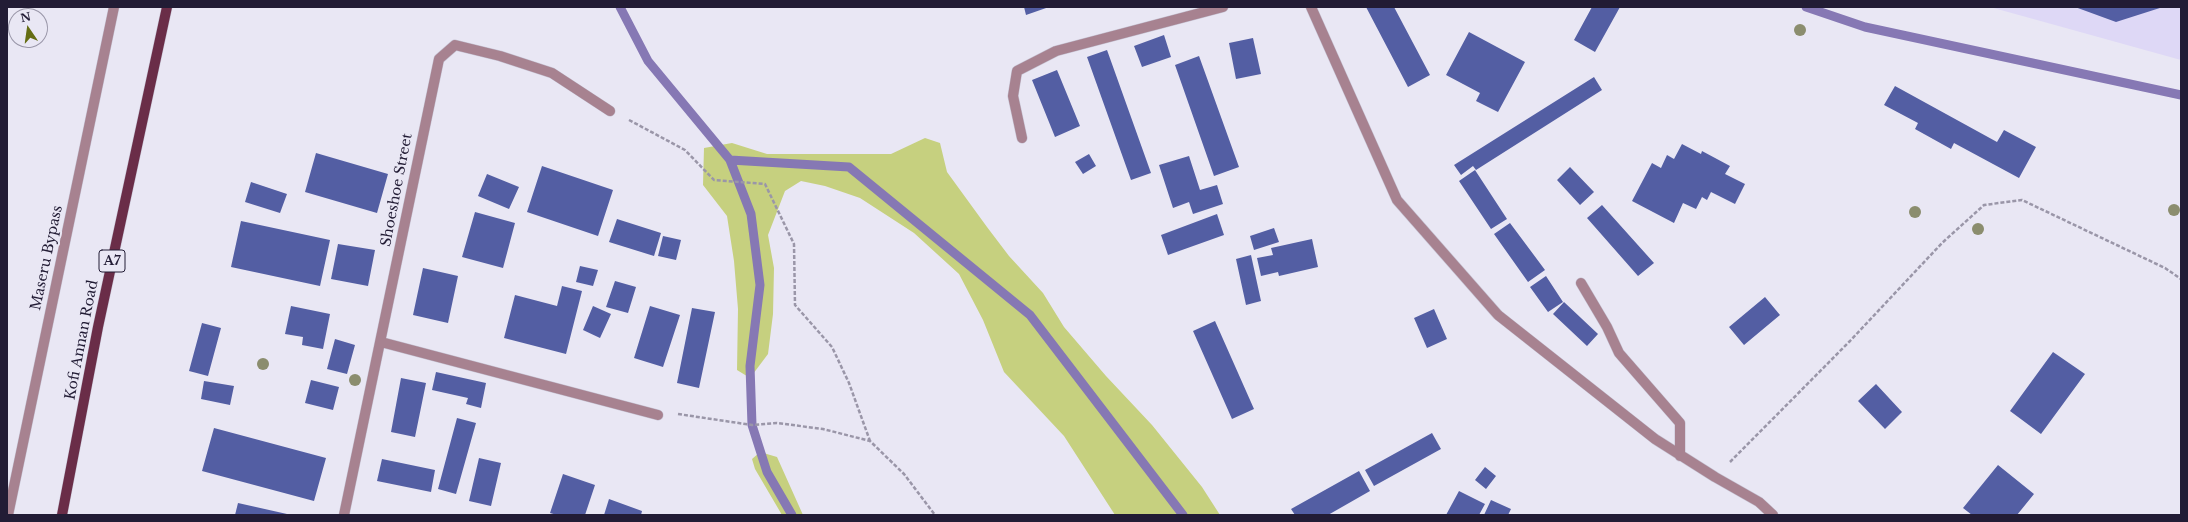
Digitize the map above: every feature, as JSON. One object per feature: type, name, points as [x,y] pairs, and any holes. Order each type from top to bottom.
[{"type":"main road","name":"Kofi Annan Road","points":[[62,515],[98,327],[167,7]]},
{"type":"street","name":"Maseru Bypass","points":[[8,515],[114,7]]},
{"type":"street","points":[[1022,138],[1013,96],[1017,71],[1056,51],[1223,7]]},
{"type":"street","points":[[1311,7],[1397,200],[1498,315],[1655,439],[1680,456],[1759,502],[1773,515]]},
{"type":"street","name":"Shoeshoe Street","points":[[344,515],[381,342],[418,153],[439,59],[455,45],[500,56],[552,73],[610,111]]},
{"type":"street","points":[[1581,283],[1607,327],[1619,353],[1680,423],[1680,456]]},
{"type":"street","points":[[381,342],[658,415]]},
{"type":"path","points":[[610,111],[645,127],[685,150],[714,180],[765,184],[794,244],[795,305],[832,347],[849,383],[870,441],[904,474],[935,515]]},
{"type":"path","points":[[1715,477],[1850,341],[1942,243],[1984,205],[2022,200],[2165,268],[2181,279]]},
{"type":"path","points":[[658,415],[684,414],[752,425],[777,423],[823,429],[870,441]]},
{"type":"shaded area","points":[[1990,7],[2181,7],[2181,60]]},
{"type":"green space","points":[[925,138],[940,143],[947,172],[987,227],[1009,256],[1043,293],[1064,327],[1106,376],[1152,425],[1202,487],[1220,515],[1115,515],[1064,436],[1004,372],[983,320],[959,274],[914,233],[860,198],[825,186],[801,181],[785,191],[768,235],[774,268],[773,314],[768,354],[750,378],[737,370],[738,309],[734,261],[727,216],[703,185],[704,148],[732,143],[767,154],[891,154]]},
{"type":"green space","points":[[760,452],[777,457],[803,515],[782,515],[755,469],[752,459]]},
{"type":"building","points":[[1024,7],[1049,7],[1026,15]]},
{"type":"building","points":[[1366,7],[1394,7],[1430,75],[1408,87]]},
{"type":"building","points":[[1592,7],[1620,7],[1595,52],[1574,40]]},
{"type":"building","points":[[2075,7],[2163,7],[2116,22]]},
{"type":"building","points":[[1469,32],[1525,62],[1498,112],[1476,101],[1480,93],[1446,75]]},
{"type":"building","points":[[1164,35],[1171,57],[1142,67],[1134,46]]},
{"type":"building","points":[[1253,38],[1261,74],[1236,79],[1229,43]]},
{"type":"building","points":[[1107,50],[1151,173],[1131,180],[1087,57]]},
{"type":"building","points":[[1199,56],[1239,167],[1214,176],[1175,65]]},
{"type":"building","points":[[1057,70],[1080,126],[1055,137],[1032,80]]},
{"type":"building","points":[[1594,77],[1602,90],[1476,170],[1473,166],[1461,175],[1454,165]]},
{"type":"building","points":[[1895,86],[1997,142],[2004,130],[2036,147],[2019,178],[1954,143],[1951,149],[1915,129],[1918,123],[1884,105]]},
{"type":"building","points":[[1682,144],[1701,154],[1702,151],[1730,166],[1725,174],[1745,184],[1735,204],[1711,192],[1707,200],[1702,197],[1696,209],[1683,203],[1674,223],[1632,201],[1652,163],[1661,168],[1667,155],[1674,159]]},
{"type":"building","points":[[316,153],[388,174],[377,213],[305,192]]},
{"type":"building","points":[[1089,154],[1096,166],[1083,174],[1075,162]]},
{"type":"building","points":[[1189,156],[1200,190],[1217,185],[1223,204],[1193,214],[1189,202],[1173,208],[1159,165]]},
{"type":"building","points":[[542,166],[613,190],[598,236],[527,212]]},
{"type":"building","points":[[1570,167],[1594,192],[1580,205],[1557,180]]},
{"type":"building","points":[[1475,170],[1507,219],[1491,229],[1459,181]]},
{"type":"building","points":[[487,174],[519,187],[509,209],[478,196]]},
{"type":"building","points":[[251,182],[287,194],[280,213],[245,202]]},
{"type":"building","points":[[1602,205],[1654,263],[1638,276],[1587,218]]},
{"type":"building","points":[[475,212],[515,223],[503,268],[462,257]]},
{"type":"building","points":[[1217,214],[1224,235],[1168,255],[1161,235]]},
{"type":"building","points":[[617,219],[661,233],[654,256],[609,242]]},
{"type":"building","points":[[241,221],[330,240],[320,286],[231,267]]},
{"type":"building","points":[[1510,223],[1545,270],[1528,282],[1494,234]]},
{"type":"building","points":[[1274,228],[1279,242],[1254,250],[1250,236]]},
{"type":"building","points":[[663,236],[681,240],[676,260],[658,256]]},
{"type":"building","points":[[1312,239],[1318,267],[1279,276],[1278,272],[1261,276],[1257,258],[1273,255],[1271,248]]},
{"type":"building","points":[[338,244],[375,250],[368,286],[331,279]]},
{"type":"building","points":[[1251,255],[1261,301],[1246,305],[1236,259]]},
{"type":"building","points":[[580,266],[598,270],[593,286],[576,282]]},
{"type":"building","points":[[423,268],[458,276],[448,323],[413,315]]},
{"type":"building","points":[[1546,276],[1563,302],[1548,312],[1530,287]]},
{"type":"building","points":[[615,281],[636,287],[628,313],[606,307]]},
{"type":"building","points":[[562,286],[582,291],[566,354],[504,338],[515,295],[557,306]]},
{"type":"building","points":[[1765,297],[1780,315],[1744,345],[1729,327]]},
{"type":"building","points":[[1564,302],[1598,334],[1587,346],[1553,314]]},
{"type":"building","points":[[291,306],[330,314],[323,349],[302,345],[303,337],[285,334]]},
{"type":"building","points":[[593,306],[611,314],[600,338],[583,330]]},
{"type":"building","points":[[650,306],[680,315],[663,367],[634,358]]},
{"type":"building","points":[[692,308],[715,312],[699,388],[677,383]]},
{"type":"building","points":[[1434,309],[1447,339],[1427,348],[1414,318]]},
{"type":"building","points":[[1215,321],[1254,409],[1232,419],[1193,331]]},
{"type":"building","points":[[202,323],[221,328],[208,376],[189,371]]},
{"type":"building","points":[[335,339],[355,345],[347,374],[327,369]]},
{"type":"building","points":[[2053,352],[2085,374],[2041,434],[2010,411]]},
{"type":"building","points":[[436,372],[486,383],[481,408],[466,404],[468,398],[432,390]]},
{"type":"building","points":[[401,378],[426,383],[415,437],[391,432]]},
{"type":"building","points":[[311,380],[339,387],[333,410],[305,403]]},
{"type":"building","points":[[204,381],[234,386],[230,405],[201,399]]},
{"type":"building","points":[[1876,384],[1902,412],[1885,429],[1858,401]]},
{"type":"building","points":[[457,418],[476,423],[456,494],[438,489]]},
{"type":"building","points":[[214,428],[326,458],[314,501],[202,471]]},
{"type":"building","points":[[1432,433],[1441,449],[1374,486],[1365,470]]},
{"type":"building","points":[[479,458],[501,463],[491,506],[469,501]]},
{"type":"building","points":[[382,459],[435,470],[431,492],[377,481]]},
{"type":"building","points":[[1998,465],[2034,494],[2017,515],[1972,515],[1963,508]]},
{"type":"building","points":[[1485,467],[1496,476],[1486,489],[1475,480]]},
{"type":"building","points":[[1359,471],[1370,491],[1328,515],[1295,515],[1291,509]]},
{"type":"building","points":[[563,474],[595,485],[585,515],[557,515],[550,513]]},
{"type":"building","points":[[1459,491],[1485,504],[1479,515],[1446,515]]},
{"type":"building","points":[[609,499],[642,511],[641,515],[604,515]]},
{"type":"building","points":[[1491,500],[1511,509],[1508,515],[1484,515]]},
{"type":"building","points":[[238,503],[287,514],[287,515],[235,515]]},
{"type":"waterway","points":[[620,7],[648,61],[730,160],[751,214],[760,285],[750,366],[752,425],[767,472],[792,515]]},
{"type":"waterway","points":[[1806,7],[1865,27],[2181,95]]},
{"type":"waterway","points":[[730,160],[849,167],[1030,315],[1183,515]]}]
